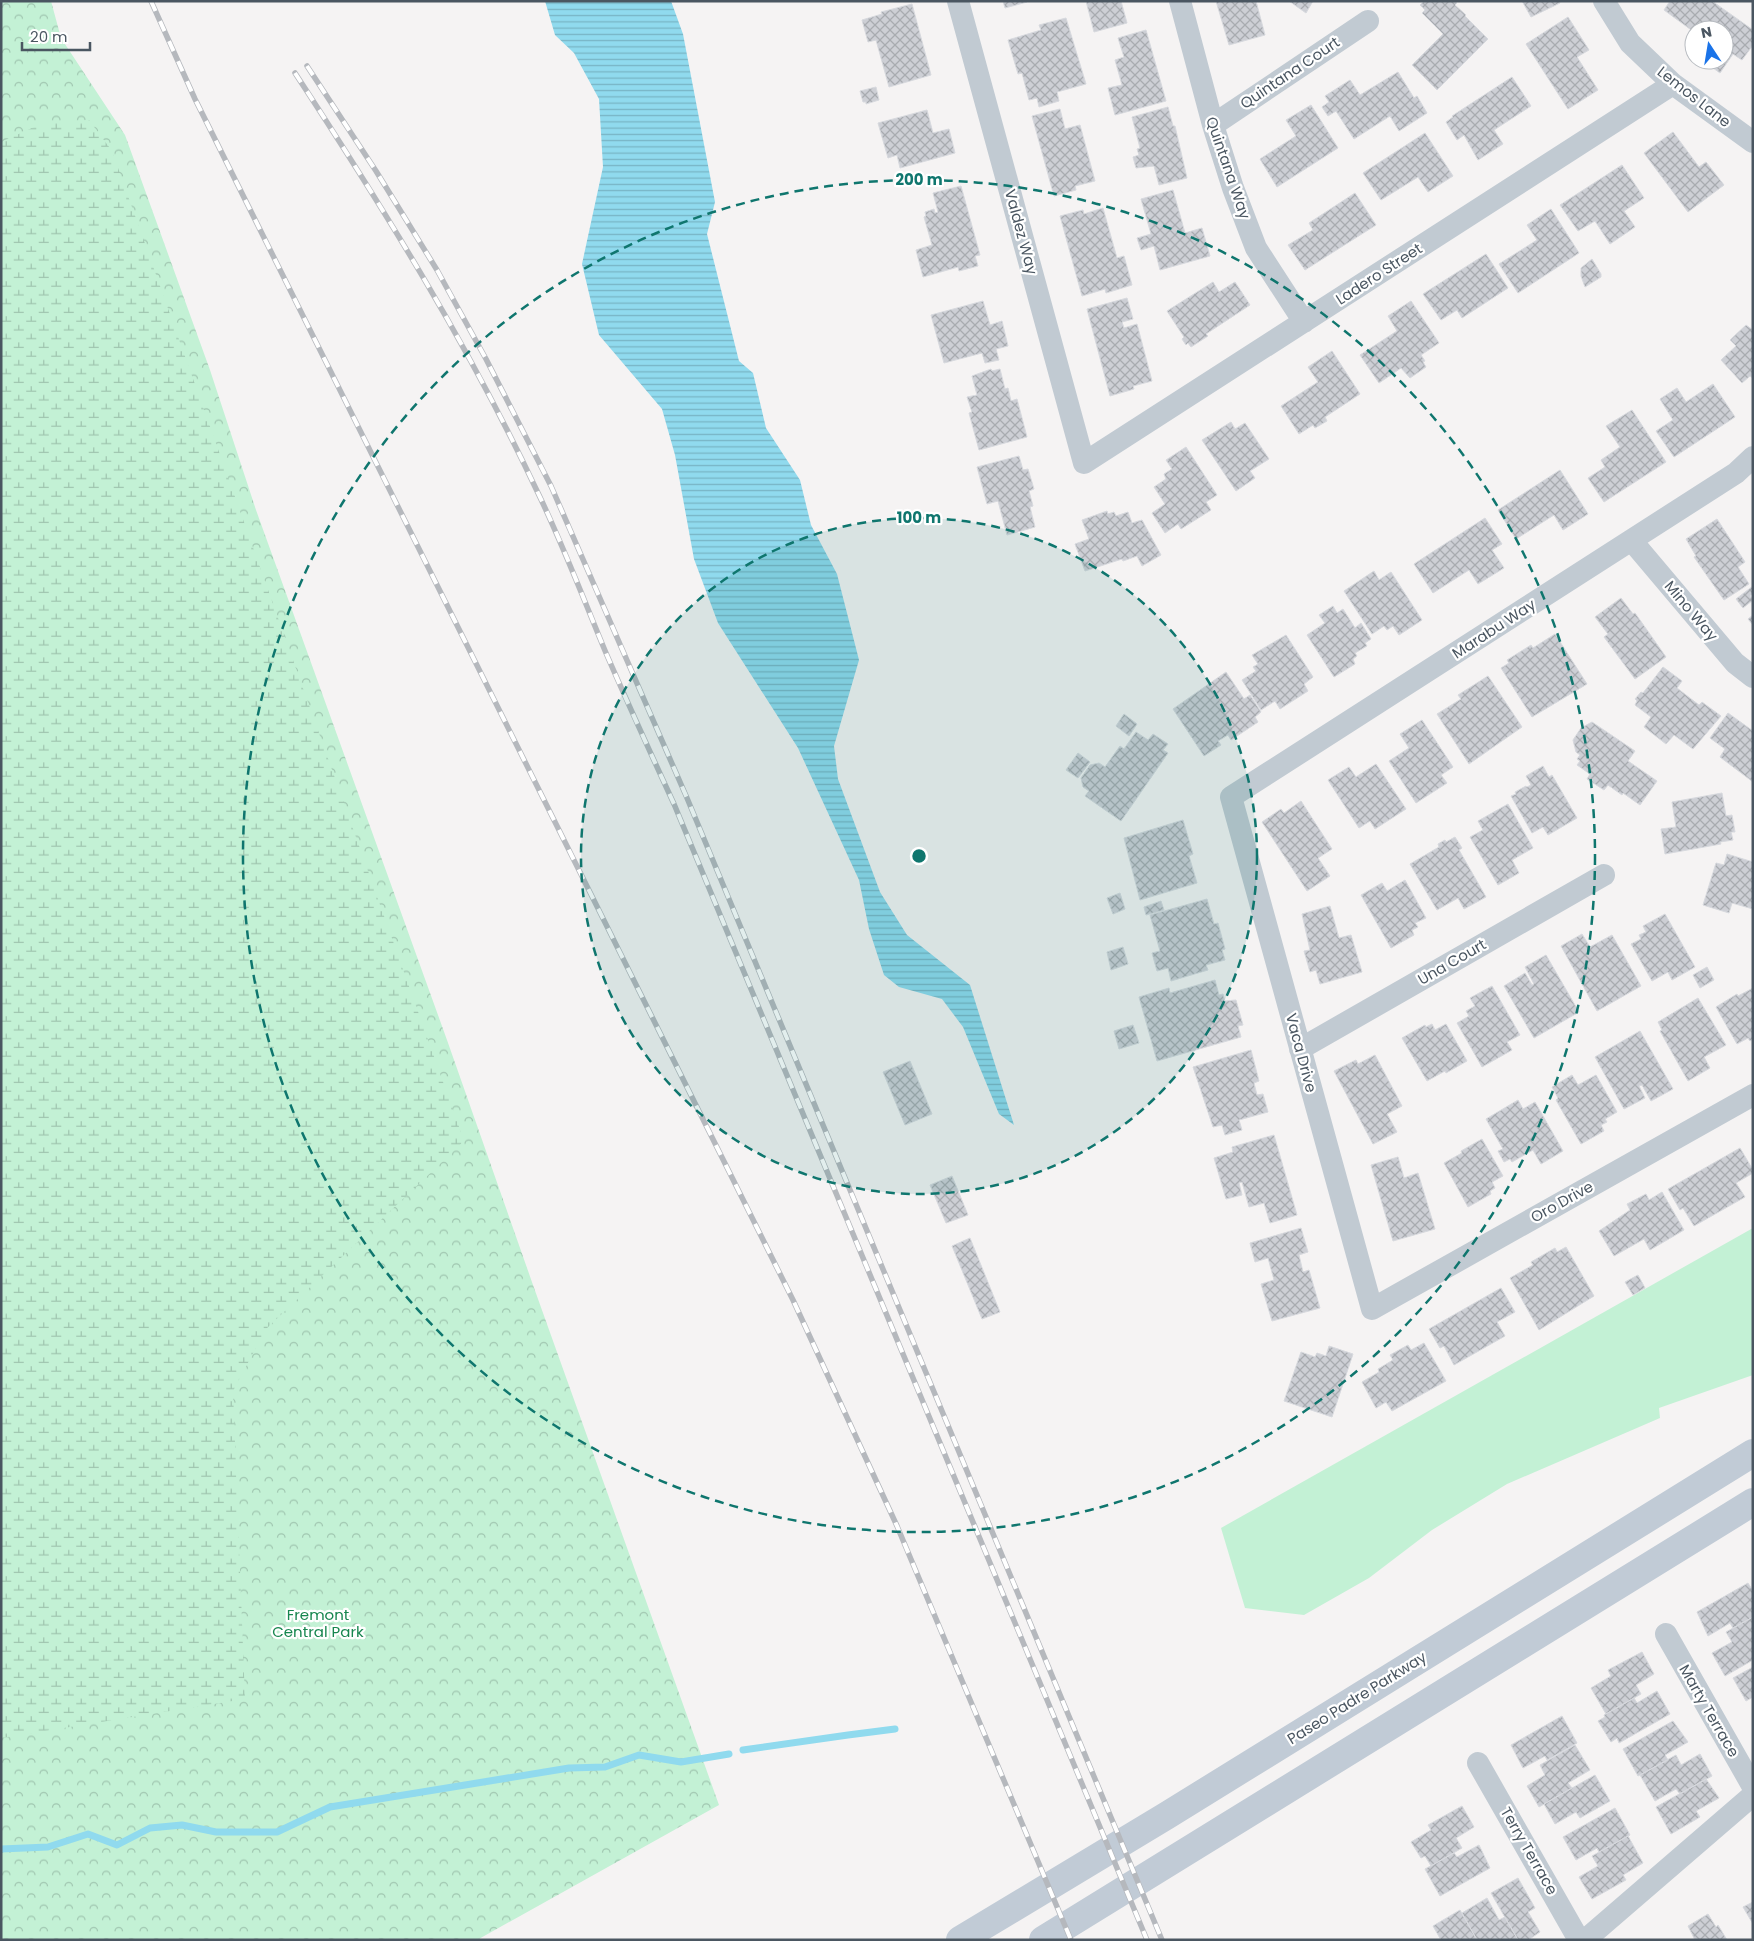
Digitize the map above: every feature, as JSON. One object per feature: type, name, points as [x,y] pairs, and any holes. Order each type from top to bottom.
[{"type":"main road","name":"Paseo Padre Parkway","points":[[960,1940],[1166,1816],[1753,1454]]},
{"type":"main road","points":[[1042,1940],[1753,1502]]},
{"type":"street","name":"Valdez Way","points":[[958,1],[1084,463]]},
{"type":"street","name":"Quintana Way","points":[[1180,1],[1213,125],[1233,188],[1256,248],[1304,322]]},
{"type":"street","name":"Lemos Lane","points":[[1604,1],[1630,43],[1672,84],[1753,142]]},
{"type":"street","name":"Quintana Court","points":[[1213,125],[1368,21]]},
{"type":"street","name":"Ladero Street","points":[[1084,463],[1672,84]]},
{"type":"street","name":"Marabu Way","points":[[1231,797],[1632,541],[1736,473],[1753,457]]},
{"type":"street","name":"Mino Way","points":[[1632,541],[1734,663],[1753,677]]},
{"type":"street","name":"Vaca Drive","points":[[1231,797],[1372,1309]]},
{"type":"street","name":"Una Court","points":[[1300,1048],[1604,875]]},
{"type":"street","name":"Oro Drive","points":[[1372,1309],[1753,1095]]},
{"type":"street","name":"Marty Terrace","points":[[1666,1634],[1753,1787]]},
{"type":"street","name":"Terry Terrace","points":[[1478,1763],[1579,1940]]},
{"type":"street","points":[[1584,1940],[1753,1795]]},
{"type":"green space","name":"Fremont Central Park","points":[[1,1],[51,1],[61,38],[125,135],[210,370],[256,510],[719,1805],[477,1940],[1,1940]]},
{"type":"green space","points":[[89,120],[112,151],[464,1141],[266,1329],[233,1391],[245,1699],[1,1738],[1,142],[43,123]]},
{"type":"green space","points":[[1753,1228],[1753,1375],[1659,1408],[1660,1418],[1507,1484],[1432,1530],[1369,1578],[1304,1615],[1245,1608],[1221,1528]]},
{"type":"water","points":[[545,1],[671,1],[683,34],[715,202],[707,234],[739,361],[753,373],[766,428],[800,480],[811,525],[837,574],[859,660],[834,746],[838,779],[880,892],[907,935],[970,985],[1014,1125],[999,1114],[963,1027],[942,999],[899,987],[884,975],[869,929],[859,880],[798,748],[718,623],[694,559],[675,455],[662,409],[599,335],[582,264],[603,167],[599,99],[574,53],[555,35]]},
{"type":"building","points":[[1003,1],[1027,1],[1027,2],[1005,8]]},
{"type":"building","points":[[1086,1],[1121,1],[1127,23],[1094,32]]},
{"type":"building","points":[[1216,1],[1256,1],[1265,35],[1229,45]]},
{"type":"building","points":[[1289,1],[1313,1],[1306,13]]},
{"type":"building","points":[[1424,1],[1455,1],[1457,3],[1455,5],[1488,39],[1437,90],[1412,65],[1443,34],[1422,13],[1425,10],[1420,5]]},
{"type":"building","points":[[1522,1],[1559,1],[1560,3],[1531,17]]},
{"type":"building","points":[[1670,1],[1712,1],[1753,30],[1753,45],[1742,60],[1734,55],[1734,20],[1684,20],[1684,25],[1664,10]]},
{"type":"building","points":[[912,4],[931,75],[889,87],[876,40],[868,42],[862,20],[882,14],[881,12]]},
{"type":"building","points":[[1568,17],[1589,50],[1577,57],[1598,90],[1568,109],[1526,44]]},
{"type":"building","points":[[1066,18],[1086,84],[1057,92],[1059,101],[1039,107],[1037,98],[1029,100],[1022,73],[1018,74],[1008,40],[1041,30],[1039,25]]},
{"type":"building","points":[[1146,30],[1166,101],[1115,115],[1108,88],[1122,85],[1115,60],[1124,57],[1118,38]]},
{"type":"building","points":[[1398,72],[1414,98],[1417,96],[1427,113],[1399,131],[1390,116],[1354,139],[1336,111],[1328,116],[1322,107],[1329,102],[1325,96],[1350,80],[1360,95]]},
{"type":"building","points":[[1512,77],[1531,106],[1494,130],[1503,144],[1478,160],[1464,135],[1457,140],[1446,122],[1452,116]]},
{"type":"building","points":[[876,87],[879,100],[866,104],[866,102],[863,102],[860,91]]},
{"type":"building","points":[[1311,105],[1338,148],[1277,187],[1260,159],[1296,136],[1286,120]]},
{"type":"building","points":[[1168,107],[1173,126],[1175,126],[1187,178],[1159,185],[1154,166],[1136,168],[1133,157],[1139,155],[1137,149],[1140,148],[1132,117]]},
{"type":"building","points":[[1060,109],[1065,129],[1080,125],[1095,181],[1075,186],[1076,190],[1054,196],[1032,116]]},
{"type":"building","points":[[927,110],[933,133],[949,129],[955,153],[900,168],[897,155],[888,158],[878,123]]},
{"type":"building","points":[[1673,132],[1699,167],[1706,162],[1724,185],[1688,212],[1644,153]]},
{"type":"building","points":[[1425,133],[1453,176],[1428,192],[1418,177],[1381,200],[1363,173]]},
{"type":"building","points":[[1622,165],[1644,198],[1624,211],[1635,227],[1610,244],[1595,221],[1578,231],[1560,205]]},
{"type":"building","points":[[961,186],[980,255],[975,256],[978,266],[959,271],[958,267],[923,277],[916,250],[932,245],[924,217],[926,216],[925,212],[934,209],[935,213],[938,212],[933,193]]},
{"type":"building","points":[[1173,190],[1185,233],[1202,228],[1210,256],[1160,270],[1154,246],[1141,250],[1137,238],[1151,234],[1141,199]]},
{"type":"building","points":[[1355,193],[1376,225],[1305,270],[1288,245],[1313,230],[1309,223]]},
{"type":"building","points":[[1103,208],[1117,258],[1124,256],[1132,285],[1106,293],[1105,289],[1082,296],[1060,216],[1083,210],[1084,214]]},
{"type":"building","points":[[1551,209],[1579,253],[1518,293],[1499,264],[1537,240],[1527,225]]},
{"type":"building","points":[[1486,254],[1508,288],[1462,318],[1457,310],[1441,320],[1423,294]]},
{"type":"building","points":[[1592,259],[1601,277],[1585,287],[1581,276],[1581,268]]},
{"type":"building","points":[[1213,282],[1219,292],[1235,282],[1250,305],[1206,334],[1208,336],[1191,347],[1188,343],[1186,345],[1182,339],[1184,337],[1167,311]]},
{"type":"building","points":[[1127,298],[1133,319],[1122,322],[1124,328],[1137,324],[1152,381],[1133,386],[1134,389],[1110,396],[1087,309]]},
{"type":"building","points":[[983,301],[990,325],[1002,321],[1008,346],[996,349],[999,360],[985,363],[982,353],[944,363],[931,315]]},
{"type":"building","points":[[1411,301],[1439,343],[1421,355],[1426,367],[1410,378],[1401,368],[1379,383],[1360,355],[1397,331],[1388,316]]},
{"type":"building","points":[[1746,325],[1753,330],[1753,378],[1750,376],[1742,383],[1721,360],[1736,346],[1730,340]]},
{"type":"building","points":[[1332,351],[1360,394],[1325,417],[1327,421],[1315,428],[1313,425],[1299,434],[1281,406],[1318,382],[1308,367]]},
{"type":"building","points":[[991,369],[992,371],[1000,369],[1005,389],[1008,388],[1011,401],[1017,399],[1027,437],[979,450],[969,413],[972,412],[967,397],[977,395],[972,376]]},
{"type":"building","points":[[1713,384],[1735,417],[1674,457],[1656,431],[1673,420],[1660,399],[1677,388],[1686,402]]},
{"type":"building","points":[[1632,410],[1666,462],[1604,502],[1588,478],[1605,467],[1601,460],[1620,447],[1606,426]]},
{"type":"building","points":[[1231,422],[1235,429],[1245,423],[1269,459],[1250,471],[1255,478],[1236,491],[1202,440]]},
{"type":"building","points":[[1186,447],[1217,495],[1206,502],[1211,510],[1181,529],[1178,524],[1165,533],[1152,513],[1165,504],[1154,487],[1166,479],[1164,474],[1172,469],[1166,460]]},
{"type":"building","points":[[1019,456],[1023,470],[1028,469],[1034,489],[1029,491],[1033,506],[1030,507],[1035,527],[1007,535],[998,501],[987,504],[977,467]]},
{"type":"building","points":[[1560,470],[1588,514],[1563,530],[1554,515],[1516,539],[1498,510]]},
{"type":"building","points":[[1107,511],[1108,514],[1114,512],[1116,516],[1128,512],[1132,523],[1142,520],[1161,555],[1142,566],[1137,556],[1085,571],[1075,544],[1089,539],[1082,520]]},
{"type":"building","points":[[1485,518],[1502,544],[1492,550],[1504,568],[1478,584],[1469,570],[1433,593],[1414,564]]},
{"type":"building","points":[[1717,519],[1745,562],[1738,567],[1749,584],[1724,600],[1694,557],[1696,556],[1686,539]]},
{"type":"building","points":[[1374,571],[1379,580],[1391,572],[1422,620],[1399,635],[1393,626],[1387,630],[1384,626],[1372,634],[1344,591]]},
{"type":"building","points":[[1753,586],[1753,593],[1750,596],[1753,600],[1743,608],[1736,599]]},
{"type":"building","points":[[1621,598],[1633,614],[1635,613],[1666,657],[1635,679],[1604,637],[1608,634],[1595,617]]},
{"type":"building","points":[[1333,606],[1337,613],[1343,609],[1355,628],[1361,623],[1371,639],[1365,643],[1367,646],[1355,653],[1357,656],[1353,659],[1355,664],[1334,677],[1307,635],[1325,623],[1319,615]]},
{"type":"building","points":[[1753,615],[1753,625],[1748,619]]},
{"type":"building","points":[[1555,634],[1587,684],[1532,717],[1501,668],[1509,663],[1507,660],[1531,645],[1533,648]]},
{"type":"building","points":[[1286,635],[1313,677],[1304,684],[1308,691],[1280,709],[1275,701],[1261,710],[1242,680],[1256,671],[1253,667],[1258,664],[1252,655]]},
{"type":"building","points":[[1663,667],[1682,681],[1677,688],[1699,705],[1702,702],[1721,716],[1693,749],[1674,735],[1666,744],[1644,727],[1651,717],[1635,705],[1637,701],[1635,699],[1641,692],[1643,693]]},
{"type":"building","points":[[1226,672],[1244,699],[1250,695],[1261,712],[1255,717],[1258,722],[1231,740],[1228,735],[1218,741],[1221,745],[1204,756],[1173,709]]},
{"type":"building","points":[[1488,676],[1522,727],[1469,764],[1437,714],[1461,699],[1458,695]]},
{"type":"building","points":[[1728,713],[1753,731],[1753,782],[1720,757],[1725,749],[1710,738]]},
{"type":"building","points":[[1124,714],[1137,724],[1129,736],[1116,726]]},
{"type":"building","points":[[1422,720],[1453,767],[1441,775],[1447,783],[1416,803],[1389,761],[1409,748],[1400,734]]},
{"type":"building","points":[[1592,722],[1635,751],[1628,761],[1657,781],[1640,805],[1608,785],[1604,790],[1587,779],[1590,774],[1577,765],[1580,761],[1577,759],[1580,755],[1576,752],[1573,740],[1581,728]]},
{"type":"building","points":[[1136,732],[1148,740],[1153,734],[1168,744],[1163,750],[1168,753],[1121,821],[1085,796],[1089,791],[1083,787],[1081,778],[1090,765],[1099,763],[1105,767],[1120,746],[1124,749]]},
{"type":"building","points":[[1078,753],[1090,762],[1078,778],[1066,770]]},
{"type":"building","points":[[1376,764],[1406,809],[1375,829],[1370,821],[1359,828],[1328,780],[1349,767],[1356,777]]},
{"type":"building","points":[[1543,766],[1549,777],[1552,775],[1577,818],[1548,835],[1543,827],[1532,833],[1511,796],[1516,794],[1515,792],[1531,785],[1526,776]]},
{"type":"building","points":[[1722,793],[1726,816],[1732,815],[1735,832],[1731,832],[1733,840],[1665,854],[1661,829],[1676,827],[1672,802]]},
{"type":"building","points":[[1301,801],[1332,849],[1318,858],[1330,876],[1307,891],[1262,822],[1281,809],[1284,813]]},
{"type":"building","points":[[1508,804],[1533,848],[1512,860],[1519,873],[1498,885],[1470,837],[1483,830],[1478,821]]},
{"type":"building","points":[[1183,820],[1193,854],[1189,856],[1197,883],[1140,900],[1124,838]]},
{"type":"building","points":[[1455,837],[1462,848],[1459,850],[1486,897],[1464,909],[1458,898],[1437,910],[1410,864],[1439,847],[1438,844]]},
{"type":"building","points":[[1727,854],[1753,862],[1753,909],[1732,903],[1729,913],[1703,905],[1716,863],[1724,865]]},
{"type":"building","points":[[1405,880],[1426,918],[1415,923],[1418,927],[1412,930],[1414,935],[1391,948],[1361,895],[1382,883],[1387,891]]},
{"type":"building","points":[[1120,893],[1125,909],[1113,914],[1107,898]]},
{"type":"building","points":[[1207,899],[1214,924],[1218,923],[1225,949],[1222,950],[1225,960],[1206,965],[1208,970],[1171,981],[1168,968],[1157,971],[1152,953],[1160,951],[1150,915]]},
{"type":"building","points":[[1161,901],[1164,910],[1146,915],[1144,907]]},
{"type":"building","points":[[1330,906],[1339,938],[1351,935],[1362,972],[1320,984],[1316,970],[1310,972],[1304,951],[1310,950],[1302,914]]},
{"type":"building","points":[[1665,914],[1695,967],[1672,980],[1668,972],[1652,981],[1631,944],[1641,939],[1639,935],[1646,932],[1643,926]]},
{"type":"building","points":[[1582,934],[1590,947],[1612,935],[1641,986],[1597,1011],[1561,946]]},
{"type":"building","points":[[1123,947],[1128,964],[1111,970],[1107,952]]},
{"type":"building","points":[[1546,955],[1579,1012],[1534,1038],[1504,986],[1525,973],[1532,985],[1534,984],[1525,967]]},
{"type":"building","points":[[1707,967],[1714,980],[1700,988],[1693,975]]},
{"type":"building","points":[[1215,980],[1219,995],[1223,994],[1225,1001],[1236,1000],[1243,1025],[1238,1026],[1241,1037],[1157,1061],[1139,997],[1169,988],[1170,993]]},
{"type":"building","points":[[1492,986],[1520,1035],[1507,1042],[1512,1050],[1482,1067],[1457,1023],[1469,1016],[1466,1011],[1475,1006],[1470,998]]},
{"type":"building","points":[[1753,988],[1753,1039],[1750,1041],[1748,1038],[1737,1044],[1716,1007],[1737,994],[1738,996]]},
{"type":"building","points":[[1698,998],[1726,1045],[1704,1057],[1710,1068],[1688,1081],[1660,1031],[1662,1030],[1658,1022]]},
{"type":"building","points":[[1432,1024],[1435,1030],[1446,1024],[1467,1061],[1427,1081],[1402,1038],[1425,1025],[1426,1027]]},
{"type":"building","points":[[1133,1025],[1139,1043],[1119,1049],[1114,1031]]},
{"type":"building","points":[[1640,1031],[1673,1089],[1651,1101],[1642,1085],[1639,1086],[1645,1098],[1624,1109],[1595,1057]]},
{"type":"building","points":[[1251,1050],[1259,1081],[1254,1083],[1257,1095],[1263,1094],[1268,1112],[1239,1120],[1242,1130],[1225,1135],[1222,1125],[1213,1127],[1193,1067]]},
{"type":"building","points":[[1375,1055],[1402,1106],[1387,1114],[1397,1132],[1373,1144],[1334,1071],[1356,1060],[1358,1064]]},
{"type":"building","points":[[910,1061],[932,1114],[905,1125],[883,1072]]},
{"type":"building","points":[[1572,1075],[1578,1085],[1596,1075],[1617,1112],[1605,1119],[1607,1122],[1601,1125],[1604,1131],[1581,1144],[1556,1100],[1558,1098],[1552,1087]]},
{"type":"building","points":[[1518,1100],[1523,1109],[1535,1102],[1563,1151],[1541,1164],[1533,1150],[1512,1162],[1510,1159],[1504,1162],[1498,1151],[1503,1149],[1486,1119]]},
{"type":"building","points":[[1274,1135],[1297,1215],[1270,1223],[1264,1203],[1249,1207],[1242,1182],[1239,1183],[1242,1195],[1226,1199],[1214,1158],[1233,1152],[1232,1147]]},
{"type":"building","points":[[1482,1139],[1503,1176],[1492,1182],[1495,1188],[1490,1191],[1491,1194],[1468,1207],[1444,1163]]},
{"type":"building","points":[[1740,1148],[1753,1170],[1753,1173],[1736,1183],[1745,1197],[1694,1226],[1683,1208],[1680,1210],[1668,1189]]},
{"type":"building","points":[[1398,1157],[1404,1178],[1418,1173],[1435,1229],[1393,1241],[1371,1165]]},
{"type":"building","points":[[952,1176],[968,1215],[946,1223],[930,1185]]},
{"type":"building","points":[[1662,1192],[1684,1230],[1650,1250],[1644,1239],[1614,1256],[1599,1231],[1630,1210],[1627,1204],[1646,1194],[1649,1200]]},
{"type":"building","points":[[1301,1228],[1308,1252],[1299,1255],[1303,1272],[1309,1270],[1320,1308],[1272,1321],[1261,1284],[1274,1280],[1268,1258],[1255,1262],[1250,1243]]},
{"type":"building","points":[[970,1238],[1000,1312],[982,1319],[952,1246]]},
{"type":"building","points":[[1566,1247],[1594,1296],[1539,1330],[1510,1278],[1533,1265],[1531,1262],[1555,1248],[1557,1252]]},
{"type":"building","points":[[1638,1275],[1645,1288],[1633,1295],[1625,1282]]},
{"type":"building","points":[[1501,1288],[1515,1312],[1497,1322],[1505,1336],[1454,1365],[1444,1346],[1440,1348],[1429,1329]]},
{"type":"building","points":[[1424,1343],[1446,1381],[1392,1411],[1386,1402],[1376,1408],[1362,1382],[1379,1372],[1378,1369],[1393,1360],[1390,1355],[1408,1345],[1411,1350]]},
{"type":"building","points":[[1329,1346],[1353,1354],[1332,1417],[1284,1401],[1301,1352],[1315,1357],[1317,1353],[1326,1356]]},
{"type":"building","points":[[1748,1583],[1753,1591],[1753,1617],[1733,1628],[1730,1623],[1708,1636],[1697,1612]]},
{"type":"building","points":[[1753,1617],[1753,1660],[1725,1676],[1712,1653],[1732,1642],[1726,1632]]},
{"type":"building","points":[[1642,1652],[1654,1674],[1636,1685],[1641,1694],[1606,1714],[1591,1688],[1611,1676],[1608,1670]]},
{"type":"building","points":[[1753,1667],[1753,1697],[1746,1701],[1733,1678]]},
{"type":"building","points":[[1657,1691],[1670,1714],[1619,1743],[1617,1738],[1611,1742],[1598,1721],[1605,1717],[1604,1715],[1634,1698],[1637,1703]]},
{"type":"building","points":[[1562,1716],[1577,1743],[1547,1760],[1545,1756],[1523,1768],[1511,1745]]},
{"type":"building","points":[[1673,1721],[1688,1742],[1665,1755],[1668,1760],[1638,1776],[1623,1749]]},
{"type":"building","points":[[1575,1745],[1590,1770],[1568,1783],[1572,1788],[1539,1807],[1527,1786],[1545,1775],[1540,1765]]},
{"type":"building","points":[[1700,1754],[1712,1776],[1680,1794],[1676,1789],[1655,1801],[1640,1775],[1676,1755],[1681,1765]]},
{"type":"building","points":[[1595,1775],[1610,1801],[1580,1818],[1576,1812],[1555,1824],[1544,1804]]},
{"type":"building","points":[[1706,1779],[1719,1798],[1696,1811],[1700,1817],[1671,1834],[1656,1807]]},
{"type":"building","points":[[1462,1806],[1474,1827],[1456,1838],[1462,1848],[1431,1866],[1425,1856],[1421,1858],[1411,1842],[1431,1830],[1428,1825]]},
{"type":"building","points":[[1615,1808],[1630,1835],[1599,1852],[1597,1848],[1576,1860],[1563,1837]]},
{"type":"building","points":[[1628,1836],[1643,1863],[1623,1875],[1626,1880],[1592,1899],[1579,1877],[1598,1866],[1592,1856]]},
{"type":"building","points":[[1479,1845],[1490,1868],[1440,1896],[1425,1869],[1454,1853],[1457,1857]]},
{"type":"building","points":[[1518,1878],[1535,1908],[1528,1912],[1540,1932],[1528,1940],[1518,1940],[1491,1893]]},
{"type":"building","points":[[1487,1898],[1499,1920],[1505,1917],[1518,1940],[1477,1940],[1462,1913]]},
{"type":"building","points":[[1753,1902],[1753,1924],[1743,1907]]},
{"type":"building","points":[[1460,1910],[1477,1940],[1441,1940],[1433,1926]]},
{"type":"building","points":[[1708,1914],[1716,1927],[1718,1925],[1727,1940],[1695,1940],[1688,1926]]},
{"type":"waterway","points":[[743,1750],[895,1729]]},
{"type":"waterway","points":[[1,1849],[48,1847],[88,1834],[117,1845],[150,1828],[182,1825],[216,1832],[277,1832],[330,1807],[569,1768],[605,1767],[639,1755],[681,1762],[729,1754]]},
{"type":"railway","points":[[151,1],[195,99],[793,1300],[897,1526],[1071,1940]]},
{"type":"railway","points":[[307,66],[376,171],[437,270],[486,359],[551,486],[687,798],[1162,1940]]},
{"type":"railway","points":[[295,73],[361,175],[454,331],[511,438],[547,513],[614,672],[674,804],[1147,1940]]}]
